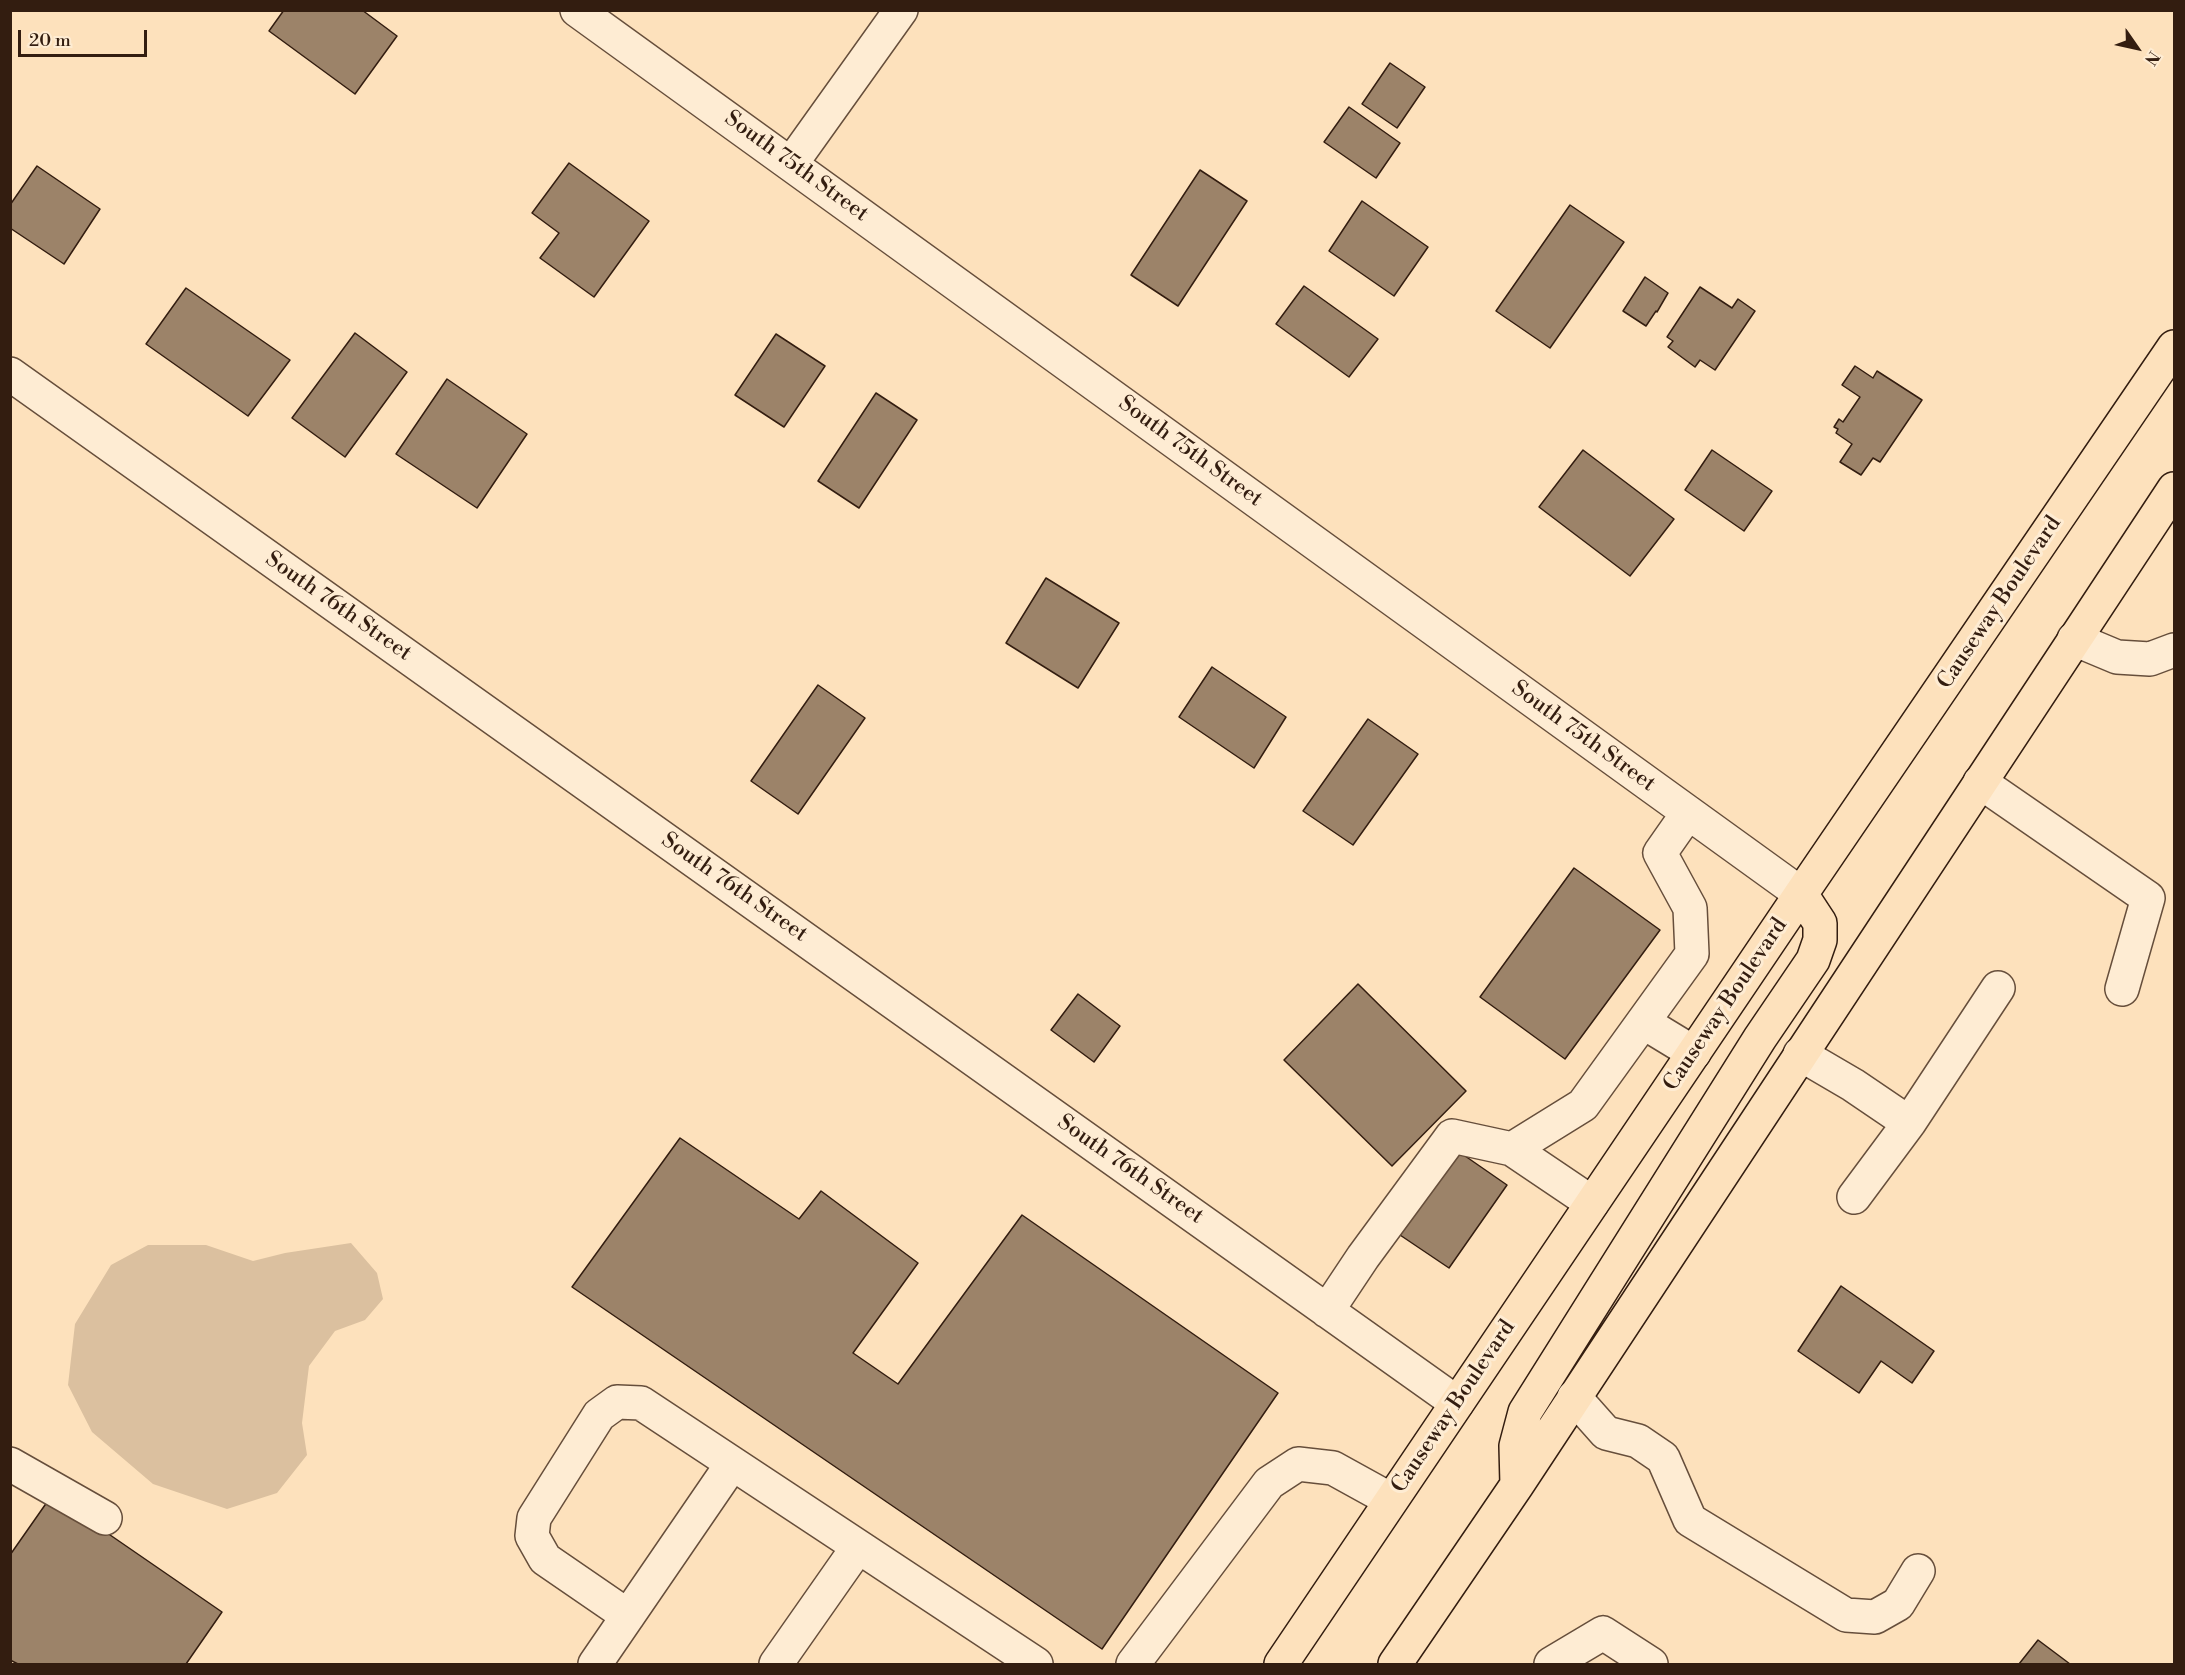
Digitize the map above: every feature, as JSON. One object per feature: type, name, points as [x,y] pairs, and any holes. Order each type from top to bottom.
[{"type":"main road","name":"Causeway Boulevard","points":[[1281,1665],[1801,894],[2175,347]]},
{"type":"main road","points":[[1395,1665],[1517,1485],[2175,489]]},
{"type":"main road","points":[[1517,1485],[1516,1446],[1526,1412],[1760,1038],[1813,960],[1820,940],[1820,923],[1801,894]]},
{"type":"street","name":"South 75th Street","points":[[577,10],[1801,894]]},
{"type":"street","points":[[791,164],[901,10]]},
{"type":"street","name":"South 76th Street","points":[[10,374],[1457,1403]]},
{"type":"street","points":[[2074,639],[2117,657],[2150,659],[2175,650]]},
{"type":"street","points":[[1980,782],[2148,898],[2122,989]]},
{"type":"street","points":[[1512,1149],[1583,1105],[1692,954],[1690,908],[1660,854],[1688,813]]},
{"type":"street","points":[[1854,1197],[1909,1123],[1998,988]]},
{"type":"street","points":[[1643,1022],[1694,1053]]},
{"type":"street","points":[[1800,1054],[1853,1085],[1909,1123]]},
{"type":"street","points":[[1328,1311],[1363,1257],[1452,1136],[1512,1149],[1592,1203]]},
{"type":"street","points":[[1574,1397],[1606,1433],[1638,1441],[1663,1458],[1690,1520],[1846,1615],[1875,1617],[1898,1604],[1918,1571]]},
{"type":"street","points":[[628,1616],[545,1559],[532,1536],[534,1518],[599,1415],[617,1402],[641,1403],[1036,1665]]},
{"type":"street","points":[[10,1464],[105,1518]]},
{"type":"street","points":[[595,1665],[732,1464]]},
{"type":"street","points":[[1133,1665],[1269,1483],[1298,1464],[1334,1468],[1391,1500]]},
{"type":"street","points":[[776,1665],[858,1547]]},
{"type":"street","points":[[1551,1665],[1603,1633],[1651,1665]]},
{"type":"shaded area","points":[[351,1243],[377,1273],[383,1299],[365,1320],[335,1331],[309,1366],[302,1423],[307,1455],[277,1493],[227,1509],[153,1484],[92,1432],[68,1385],[75,1324],[111,1265],[148,1245],[206,1245],[253,1261],[285,1253]]},
{"type":"building","points":[[284,10],[362,10],[397,36],[355,94],[269,31]]},
{"type":"building","points":[[1390,63],[1425,87],[1397,128],[1362,104]]},
{"type":"building","points":[[1349,107],[1400,143],[1376,178],[1324,142]]},
{"type":"building","points":[[569,163],[649,221],[594,297],[540,258],[559,233],[532,213]]},
{"type":"building","points":[[37,166],[100,209],[64,264],[10,228],[10,205]]},
{"type":"building","points":[[1200,170],[1247,201],[1178,306],[1131,275]]},
{"type":"building","points":[[1362,201],[1428,247],[1394,296],[1329,251]]},
{"type":"building","points":[[1570,205],[1624,242],[1550,348],[1496,311]]},
{"type":"building","points":[[1645,277],[1668,293],[1646,326],[1623,311]]},
{"type":"building","points":[[1304,286],[1378,339],[1349,377],[1276,324]]},
{"type":"building","points":[[1700,287],[1732,308],[1738,299],[1755,311],[1715,370],[1700,360],[1695,367],[1668,347],[1673,341],[1667,337]]},
{"type":"building","points":[[186,288],[290,360],[248,416],[146,344]]},
{"type":"building","points":[[355,333],[407,372],[345,457],[292,418]]},
{"type":"building","points":[[776,334],[825,366],[784,427],[735,395]]},
{"type":"building","points":[[1855,366],[1873,378],[1877,371],[1922,400],[1880,462],[1873,458],[1861,475],[1840,462],[1852,444],[1836,433],[1838,429],[1834,427],[1839,419],[1843,422],[1860,397],[1842,385]]},
{"type":"building","points":[[447,379],[527,434],[477,508],[396,454]]},
{"type":"building","points":[[876,393],[917,420],[859,508],[818,481]]},
{"type":"building","points":[[1583,450],[1674,519],[1630,576],[1539,507]]},
{"type":"building","points":[[1712,450],[1772,491],[1744,531],[1685,490]]},
{"type":"building","points":[[1046,578],[1119,623],[1078,688],[1006,643]]},
{"type":"building","points":[[1212,667],[1286,717],[1254,768],[1179,717]]},
{"type":"building","points":[[818,685],[865,718],[798,814],[751,781]]},
{"type":"building","points":[[1368,719],[1418,754],[1353,845],[1303,811]]},
{"type":"building","points":[[1574,868],[1660,930],[1565,1059],[1480,997]]},
{"type":"building","points":[[1358,984],[1466,1091],[1392,1166],[1284,1060]]},
{"type":"building","points":[[1078,994],[1120,1026],[1094,1062],[1051,1030]]},
{"type":"building","points":[[680,1138],[799,1219],[821,1191],[918,1263],[853,1353],[898,1384],[1022,1215],[1278,1393],[1102,1649],[572,1287]]},
{"type":"building","points":[[1455,1149],[1507,1185],[1449,1268],[1397,1233]]},
{"type":"building","points":[[1841,1286],[1934,1351],[1912,1383],[1881,1361],[1859,1393],[1798,1351]]},
{"type":"building","points":[[52,1495],[222,1612],[186,1664],[18,1664],[10,1660],[10,1555]]},
{"type":"building","points":[[2038,1640],[2070,1664],[2019,1664]]}]
